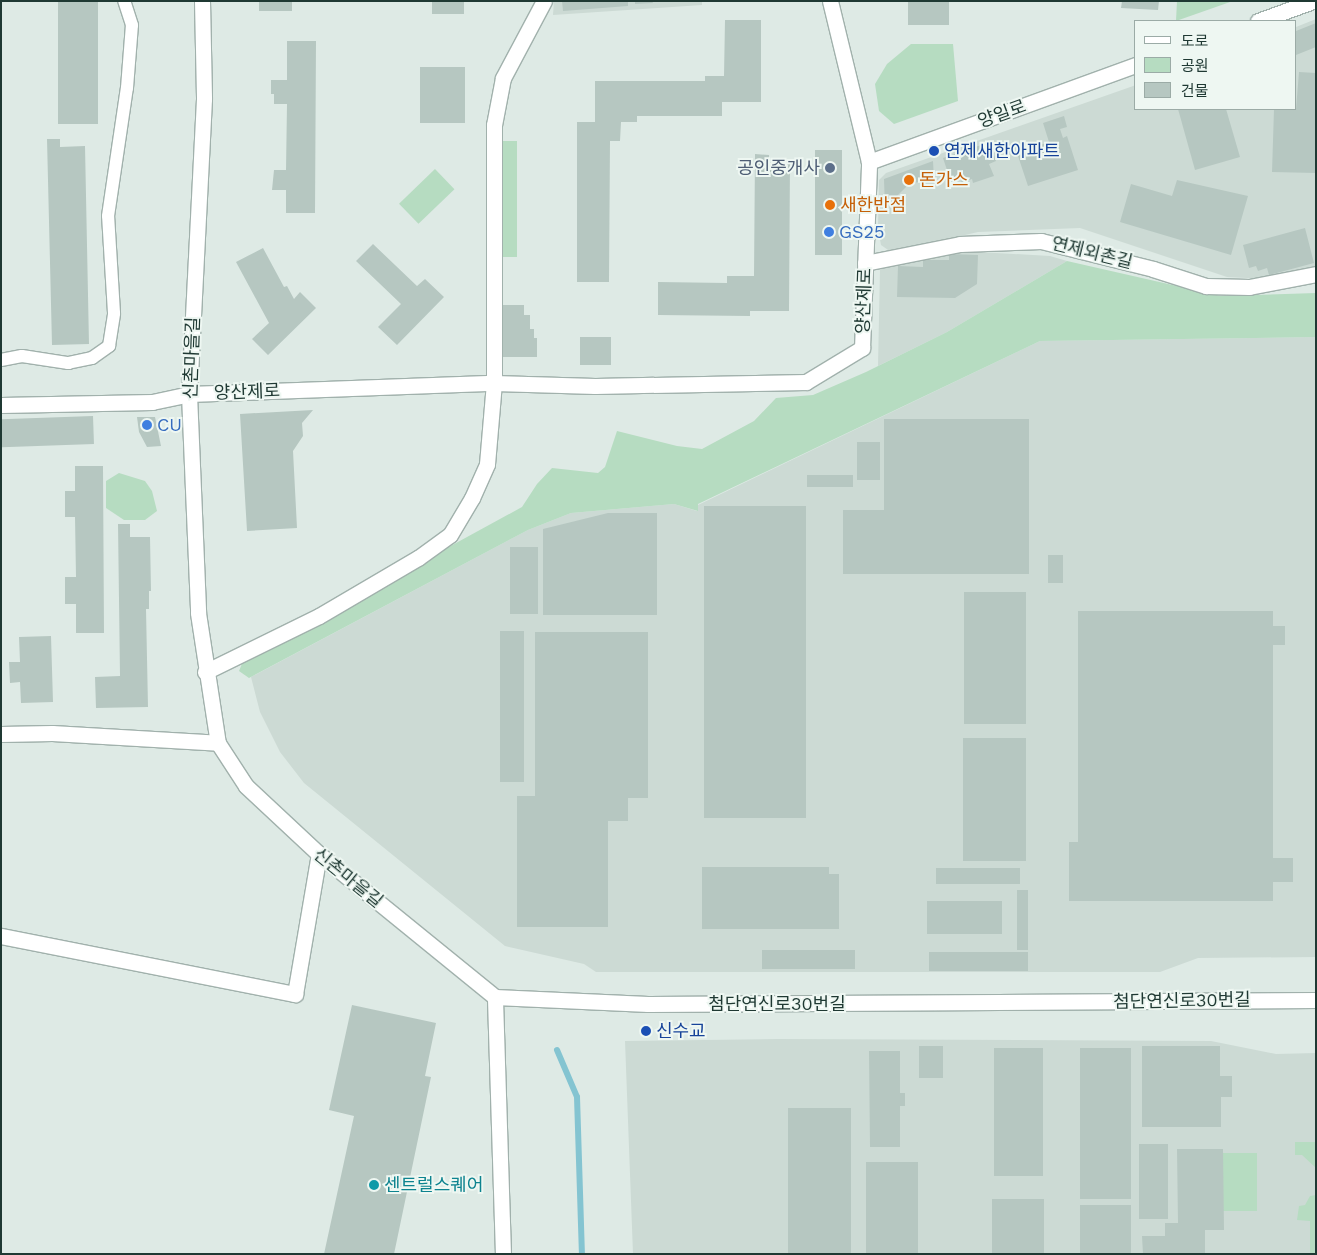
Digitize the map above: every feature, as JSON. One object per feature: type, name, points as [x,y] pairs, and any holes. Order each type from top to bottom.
[{"type":"street","name":"신촌마을길","points":[[202,1],[204,99],[189,394],[198,613],[205,672],[218,743],[246,786],[319,854],[495,996]]},
{"type":"street","points":[[205,672],[319,616],[418,558],[450,535],[472,498],[487,464],[494,383],[494,125],[503,78],[544,1]]},
{"type":"street","name":"양산제로","points":[[1,405],[152,402],[189,394],[494,383],[604,386],[806,382],[862,348],[869,162],[830,1]]},
{"type":"street","points":[[1261,20],[1313,1]]},
{"type":"street","name":"양일로","points":[[869,162],[1134,66]]},
{"type":"street","name":"연제외촌길","points":[[865,264],[960,244],[1041,241],[1153,268],[1206,286],[1250,287],[1316,274]]},
{"type":"street","points":[[1,734],[52,733],[218,743]]},
{"type":"street","points":[[1,936],[295,994],[319,854]]},
{"type":"street","points":[[495,996],[503,1254]]},
{"type":"street","name":"첨단연신로30번길","points":[[495,996],[648,1004],[1316,1000]]},
{"type":"lane","points":[[1,360],[22,356],[68,363],[92,358],[109,346],[114,312],[108,216],[127,88],[132,26],[124,1]]},
{"type":"shaded area","points":[[554,1],[702,1],[702,5],[553,15]]},
{"type":"shaded area","points":[[1316,19],[1316,266],[1267,279],[1227,277],[1080,228],[978,232],[891,252],[881,245],[878,228],[879,180],[886,173],[1134,86],[1134,110],[1297,110],[1297,27]]},
{"type":"shaded area","points":[[961,251],[1050,256],[1067,261],[947,332],[878,366],[880,270],[887,265]]},
{"type":"shaded area","points":[[1316,337],[1316,957],[1198,958],[1160,972],[596,972],[584,964],[505,946],[304,783],[280,752],[260,712],[251,677],[528,530],[571,513],[674,504],[697,511],[698,505],[1040,341]]},
{"type":"shaded area","points":[[778,1039],[1211,1041],[1276,1054],[1316,1053],[1316,1254],[633,1254],[625,1041]]},
{"type":"green space","points":[[1177,1],[1233,1],[1179,20],[1176,20]]},
{"type":"green space","points":[[911,44],[953,44],[958,101],[894,124],[879,111],[875,84],[887,64]]},
{"type":"green space","points":[[503,141],[517,141],[517,257],[503,257]]},
{"type":"green space","points":[[435,169],[454,189],[418,224],[399,204]]},
{"type":"green space","points":[[1067,261],[1221,296],[1316,293],[1316,337],[1040,341],[698,504],[698,511],[674,504],[571,513],[528,530],[249,678],[239,671],[244,659],[522,507],[537,484],[552,468],[598,473],[605,467],[617,431],[677,446],[702,449],[754,421],[776,398],[813,395],[866,372],[947,332]]},
{"type":"green space","points":[[119,473],[145,481],[152,491],[157,511],[145,520],[124,520],[106,508],[106,481]]},
{"type":"green space","points":[[1295,1142],[1316,1142],[1316,1168],[1302,1155],[1295,1155]]},
{"type":"green space","points":[[1223,1153],[1257,1153],[1257,1211],[1223,1211]]},
{"type":"green space","points":[[1316,1195],[1316,1254],[1310,1254],[1310,1221],[1297,1220],[1299,1206],[1305,1205],[1310,1196]]},
{"type":"building","points":[[58,1],[98,1],[98,124],[58,124]]},
{"type":"building","points":[[259,1],[292,1],[292,11],[259,11]]},
{"type":"building","points":[[432,1],[464,1],[464,14],[432,14]]},
{"type":"building","points":[[562,1],[628,1],[628,6],[563,11]]},
{"type":"building","points":[[635,1],[652,1],[653,3],[635,4]]},
{"type":"building","points":[[908,1],[949,1],[949,25],[908,25]]},
{"type":"building","points":[[1122,1],[1159,1],[1158,10],[1121,8]]},
{"type":"building","points":[[725,20],[761,20],[761,102],[722,102],[722,116],[637,116],[637,122],[621,122],[620,141],[610,141],[609,282],[577,282],[577,122],[595,122],[595,81],[705,81],[705,76],[724,76]]},
{"type":"building","points":[[1316,23],[1316,47],[1297,55],[1297,31]]},
{"type":"building","points":[[287,41],[316,41],[315,213],[286,213],[286,190],[272,190],[274,170],[286,170],[287,104],[274,104],[274,94],[271,94],[271,80],[287,80]]},
{"type":"building","points":[[420,67],[465,67],[465,123],[420,123]]},
{"type":"building","points":[[1299,72],[1316,73],[1316,173],[1272,172],[1274,110],[1297,110]]},
{"type":"building","points":[[1178,110],[1226,110],[1240,157],[1195,170]]},
{"type":"building","points":[[1064,116],[1067,127],[1060,129],[1063,138],[1067,136],[1078,170],[1028,186],[1017,153],[1049,142],[1043,123]]},
{"type":"building","points":[[47,139],[60,139],[60,147],[85,146],[89,344],[52,345]]},
{"type":"building","points":[[990,142],[996,161],[989,164],[994,176],[973,183],[972,179],[962,183],[959,176],[950,179],[943,158]]},
{"type":"building","points":[[815,150],[842,150],[842,255],[815,255]]},
{"type":"building","points":[[755,154],[769,155],[769,162],[790,162],[789,311],[750,311],[750,316],[658,315],[658,282],[727,283],[727,276],[754,276]]},
{"type":"building","points":[[933,161],[934,179],[909,184],[885,208],[884,179]]},
{"type":"building","points":[[1177,180],[1248,196],[1231,255],[1120,222],[1131,184],[1172,196]]},
{"type":"building","points":[[1305,228],[1314,263],[1269,275],[1267,268],[1258,271],[1256,266],[1249,268],[1243,245]]},
{"type":"building","points":[[373,244],[417,286],[425,279],[444,297],[397,345],[378,327],[401,304],[356,261]]},
{"type":"building","points":[[263,248],[284,287],[287,286],[294,299],[300,292],[316,308],[268,355],[252,339],[269,323],[236,262]]},
{"type":"building","points":[[949,254],[978,255],[977,284],[955,298],[897,297],[898,266],[923,267],[923,260],[949,260]]},
{"type":"building","points":[[503,305],[524,305],[524,315],[530,315],[530,329],[534,329],[534,338],[537,338],[537,357],[503,357]]},
{"type":"building","points":[[580,337],[611,337],[611,365],[580,365]]},
{"type":"building","points":[[313,410],[302,423],[303,436],[293,451],[297,528],[247,531],[240,414]]},
{"type":"building","points":[[93,416],[94,444],[2,447],[1,419]]},
{"type":"building","name":"CU","points":[[137,417],[155,417],[161,446],[147,447],[139,432]]},
{"type":"building","points":[[884,419],[1029,419],[1029,574],[843,574],[843,510],[884,510]]},
{"type":"building","points":[[857,442],[880,442],[880,480],[857,480]]},
{"type":"building","points":[[75,466],[103,466],[104,633],[76,633],[76,604],[65,604],[65,577],[76,577],[75,517],[65,517],[65,491],[75,491]]},
{"type":"building","points":[[807,475],[853,475],[853,487],[807,487]]},
{"type":"building","points":[[704,506],[806,506],[806,818],[704,818]]},
{"type":"building","points":[[608,513],[657,513],[657,615],[543,615],[543,529]]},
{"type":"building","points":[[118,524],[130,524],[130,537],[150,537],[151,591],[149,591],[149,609],[146,609],[148,707],[96,708],[95,677],[120,676]]},
{"type":"building","points":[[510,547],[538,547],[538,614],[510,614]]},
{"type":"building","points":[[1048,555],[1063,555],[1063,583],[1048,583]]},
{"type":"building","points":[[964,592],[1026,592],[1026,724],[964,724]]},
{"type":"building","points":[[1078,611],[1273,611],[1273,626],[1285,626],[1285,645],[1273,645],[1273,858],[1293,858],[1293,882],[1273,882],[1273,901],[1069,901],[1069,842],[1078,842]]},
{"type":"building","points":[[500,631],[524,631],[524,782],[500,782]]},
{"type":"building","points":[[535,632],[648,632],[648,798],[628,798],[628,821],[608,821],[608,927],[517,927],[517,796],[535,796]]},
{"type":"building","points":[[51,636],[53,702],[21,703],[20,682],[10,683],[9,662],[20,662],[19,637]]},
{"type":"building","points":[[963,738],[1026,738],[1026,861],[963,861]]},
{"type":"building","points":[[702,867],[829,867],[829,874],[839,874],[839,929],[702,929]]},
{"type":"building","points":[[936,868],[1020,868],[1020,884],[936,884]]},
{"type":"building","points":[[1017,890],[1028,890],[1028,950],[1017,950]]},
{"type":"building","points":[[927,901],[1002,901],[1002,934],[927,934]]},
{"type":"building","points":[[762,950],[855,950],[855,969],[762,969]]},
{"type":"building","points":[[929,952],[1028,952],[1028,971],[929,971]]},
{"type":"building","name":"센트럴스퀘어","points":[[352,1005],[436,1023],[425,1076],[431,1077],[394,1254],[324,1254],[354,1116],[329,1110]]},
{"type":"building","points":[[919,1046],[943,1046],[943,1078],[919,1078]]},
{"type":"building","points":[[1142,1046],[1220,1046],[1220,1076],[1232,1076],[1232,1097],[1221,1097],[1221,1127],[1142,1127]]},
{"type":"building","points":[[994,1048],[1043,1048],[1043,1176],[994,1176]]},
{"type":"building","points":[[1080,1048],[1131,1048],[1131,1199],[1080,1199]]},
{"type":"building","points":[[869,1051],[900,1051],[900,1093],[905,1093],[905,1106],[900,1106],[900,1147],[870,1147]]},
{"type":"building","points":[[788,1108],[851,1108],[851,1254],[788,1254]]},
{"type":"building","points":[[1139,1144],[1168,1144],[1168,1219],[1139,1219]]},
{"type":"building","points":[[1177,1149],[1223,1149],[1224,1230],[1205,1230],[1205,1254],[1143,1254],[1142,1236],[1165,1236],[1165,1223],[1178,1223]]},
{"type":"building","points":[[866,1162],[918,1162],[918,1254],[866,1254]]},
{"type":"building","points":[[992,1199],[1044,1199],[1044,1254],[992,1254]]},
{"type":"building","points":[[1080,1205],[1131,1205],[1131,1254],[1080,1254]]},
{"type":"waterway","points":[[557,1050],[577,1097],[582,1254]]},
{"type":"place","name":"연제새한아파트","points":[[934,151]]},
{"type":"place","name":"공인중개사","points":[[830,168]]},
{"type":"place","name":"돈가스","points":[[909,180]]},
{"type":"place","name":"새한반점","points":[[830,205]]},
{"type":"place","name":"GS25","points":[[829,232]]},
{"type":"place","name":"CU","points":[[147,425]]},
{"type":"place","name":"신수교","points":[[646,1031]]},
{"type":"place","name":"센트럴스퀘어","points":[[374,1185]]}]
